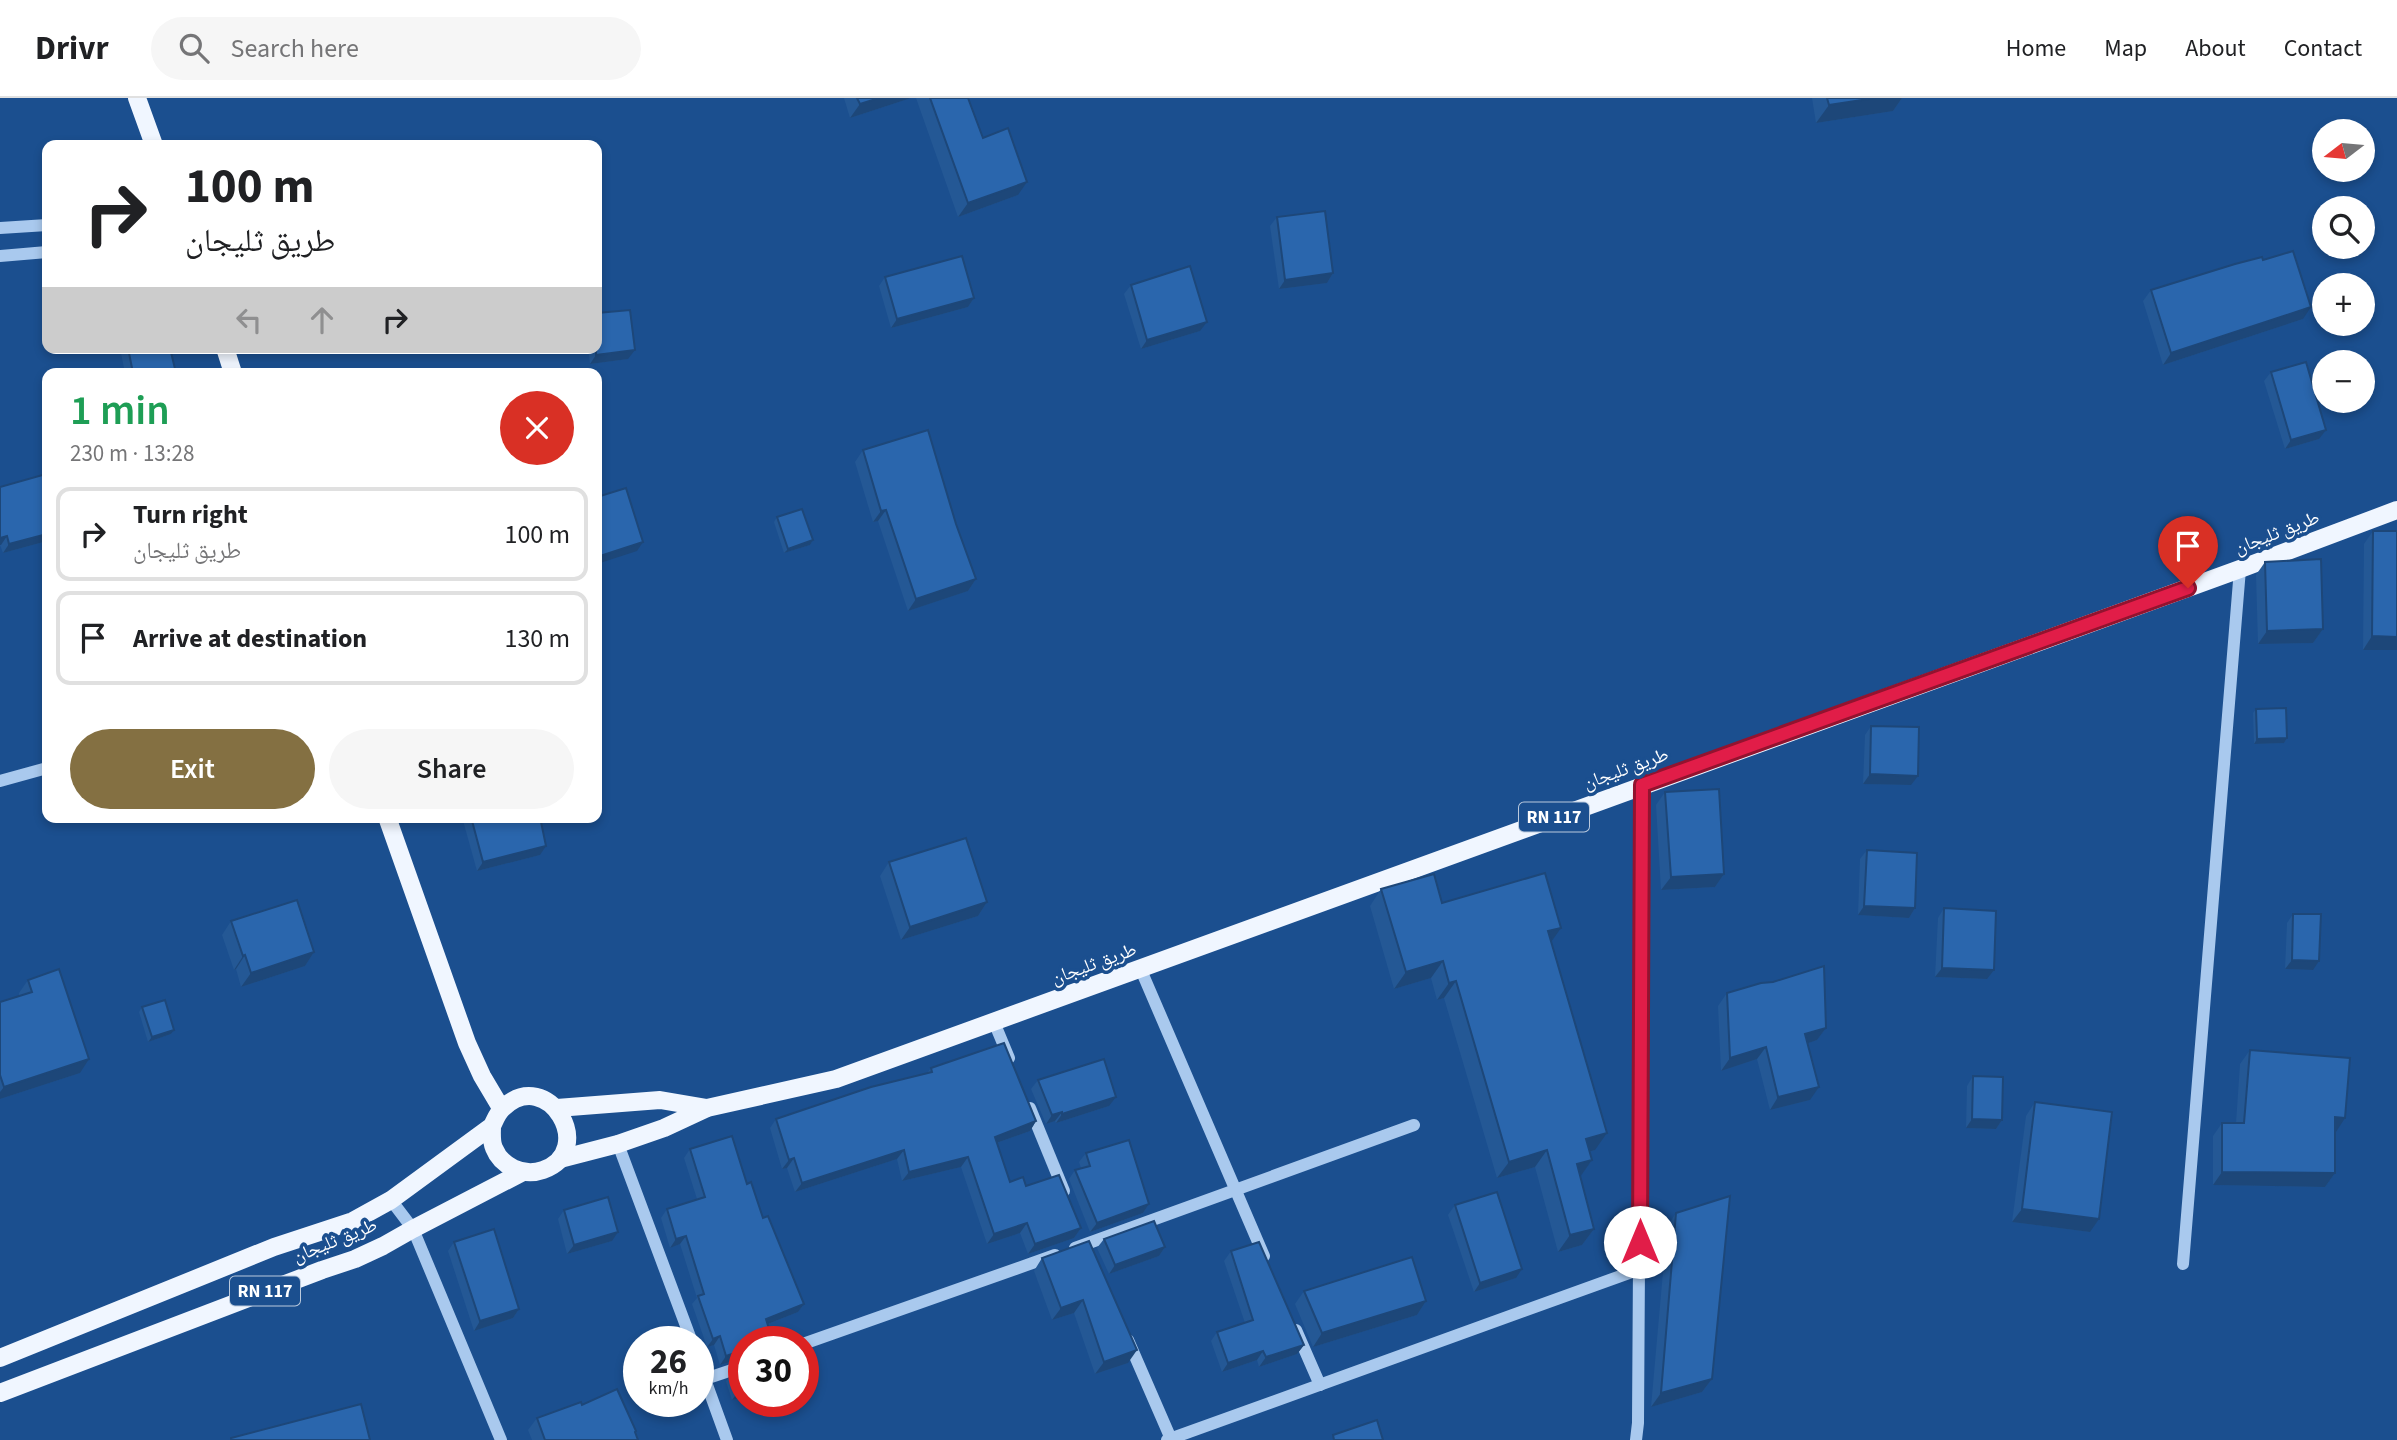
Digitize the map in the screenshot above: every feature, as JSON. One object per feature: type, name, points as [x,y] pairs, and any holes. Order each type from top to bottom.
[{"type":"main road","points":[[137,98],[152,140]]},
{"type":"main road","name":"طريق ثليجان","points":[[560,1158],[618,1144],[664,1128],[707,1108],[836,1079],[2397,510]]},
{"type":"main road","points":[[389,823],[467,1043],[501,1108]]},
{"type":"main road","points":[[519,1098],[539,1098],[557,1108],[566,1124],[567,1142],[560,1158],[543,1170],[523,1172],[505,1164],[493,1147],[492,1126],[501,1108],[519,1098]]},
{"type":"main road","name":"طريق ثليجان","points":[[557,1108],[660,1100],[707,1108]]},
{"type":"main road","name":"طريق ثليجان","points":[[0,1357],[274,1247],[353,1221],[391,1200],[492,1126]]},
{"type":"main road","name":"طريق ثليجان","points":[[0,1393],[355,1259],[523,1172]]},
{"type":"street","points":[[0,228],[42,225]]},
{"type":"street","points":[[0,256],[42,252]]},
{"type":"street","points":[[2183,1264],[2240,569]]},
{"type":"street","points":[[0,781],[42,769]]},
{"type":"street","points":[[1636,1440],[1640,1269],[1642,785]]},
{"type":"street","points":[[1141,970],[1267,1263]]},
{"type":"street","points":[[994,1022],[1014,1071]]},
{"type":"street","points":[[1025,1096],[1071,1207]]},
{"type":"street","points":[[819,1338],[1414,1125]]},
{"type":"street","points":[[618,1144],[686,1326]]},
{"type":"street","points":[[391,1200],[413,1229],[502,1440]]},
{"type":"street","points":[[1123,1329],[1169,1439],[1640,1269]]},
{"type":"street","points":[[1293,1324],[1320,1385]]},
{"type":"street","points":[[714,1404],[727,1440]]},
{"type":"building","points":[[857,98],[879,98],[860,104]]},
{"type":"building","points":[[930,98],[968,98],[983,138],[1008,128],[1027,182],[968,203]]},
{"type":"building","points":[[1827,98],[1875,98],[1829,105]]},
{"type":"building","points":[[1325,211],[1333,273],[1285,280],[1277,217]]},
{"type":"building","points":[[2293,251],[2311,307],[2171,353],[2151,290],[2235,264],[2262,257],[2263,260]]},
{"type":"building","points":[[962,256],[974,298],[897,319],[885,277]]},
{"type":"building","points":[[1190,266],[1207,322],[1147,340],[1131,285]]},
{"type":"building","points":[[630,310],[635,350],[596,355],[602,354],[602,313]]},
{"type":"building","points":[[129,354],[171,354],[175,368],[132,368]]},
{"type":"building","points":[[2306,362],[2312,382],[2312,413],[2321,413],[2326,430],[2291,440],[2271,372]]},
{"type":"building","points":[[928,430],[956,524],[976,579],[916,599],[886,510],[881,511],[863,450]]},
{"type":"building","points":[[42,475],[42,535],[9,544],[7,536],[0,538],[0,487]]},
{"type":"building","points":[[626,488],[643,542],[602,555],[602,495]]},
{"type":"building","points":[[802,509],[813,540],[788,549],[777,517]]},
{"type":"building","points":[[2373,531],[2397,531],[2397,637],[2372,636]]},
{"type":"building","points":[[2321,559],[2323,629],[2267,631],[2265,562]]},
{"type":"building","points":[[2286,708],[2287,738],[2257,739],[2256,709]]},
{"type":"building","points":[[1871,726],[1919,727],[1918,776],[1870,774]]},
{"type":"building","points":[[1719,789],[1724,874],[1671,877],[1665,792]]},
{"type":"building","points":[[473,823],[541,823],[546,846],[483,862]]},
{"type":"building","points":[[966,838],[987,902],[910,927],[889,862]]},
{"type":"building","points":[[1867,850],[1917,853],[1915,908],[1864,906]]},
{"type":"building","points":[[1545,873],[1561,928],[1548,931],[1607,1133],[1586,1139],[1592,1160],[1577,1164],[1594,1229],[1570,1235],[1547,1150],[1509,1162],[1456,981],[1449,983],[1443,961],[1406,972],[1381,889],[1434,874],[1442,903]]},
{"type":"building","points":[[297,900],[314,952],[251,973],[231,921]]},
{"type":"building","points":[[1944,908],[1996,911],[1994,970],[1942,968]]},
{"type":"building","points":[[2293,914],[2321,914],[2319,961],[2292,960]]},
{"type":"building","points":[[1824,966],[1826,1028],[1805,1034],[1819,1087],[1778,1097],[1766,1047],[1730,1058],[1727,993]]},
{"type":"building","points":[[59,969],[89,1059],[4,1087],[0,1075],[0,1002],[32,992],[28,980]]},
{"type":"building","points":[[165,1000],[174,1030],[152,1037],[142,1007]]},
{"type":"building","points":[[1004,1043],[1036,1121],[995,1137],[1010,1182],[1023,1177],[1026,1186],[1059,1175],[1081,1228],[1035,1244],[1027,1223],[994,1234],[968,1157],[909,1172],[904,1150],[802,1183],[794,1158],[789,1160],[776,1119],[871,1087],[932,1072],[931,1068]]},
{"type":"building","points":[[2250,1050],[2350,1058],[2345,1118],[2335,1117],[2335,1173],[2222,1172],[2222,1123],[2244,1123]]},
{"type":"building","points":[[1104,1059],[1116,1097],[1052,1115],[1038,1080]]},
{"type":"building","points":[[1973,1076],[2003,1077],[2002,1120],[1972,1119]]},
{"type":"building","points":[[2035,1102],[2112,1112],[2099,1219],[2022,1209]]},
{"type":"building","points":[[732,1136],[747,1184],[751,1182],[763,1218],[768,1216],[804,1304],[766,1319],[768,1326],[728,1326],[726,1356],[720,1336],[714,1339],[714,1326],[708,1326],[698,1296],[704,1294],[686,1236],[676,1239],[667,1209],[705,1197],[690,1149]]},
{"type":"building","points":[[1129,1140],[1149,1204],[1097,1223],[1075,1170],[1090,1166],[1086,1153]]},
{"type":"building","points":[[1497,1192],[1522,1269],[1480,1283],[1455,1205]]},
{"type":"building","points":[[1730,1196],[1712,1379],[1661,1393],[1676,1213]]},
{"type":"building","points":[[608,1197],[618,1232],[574,1245],[564,1210]]},
{"type":"building","points":[[1154,1221],[1165,1247],[1115,1265],[1104,1239]]},
{"type":"building","points":[[494,1229],[519,1309],[480,1321],[454,1242]]},
{"type":"building","points":[[1089,1241],[1137,1350],[1104,1362],[1083,1300],[1061,1308],[1042,1258]]},
{"type":"building","points":[[1259,1242],[1304,1345],[1266,1357],[1263,1351],[1228,1363],[1217,1332],[1253,1320],[1231,1251]]},
{"type":"building","points":[[1412,1257],[1426,1301],[1322,1333],[1304,1291]]},
{"type":"building","points":[[617,1389],[623,1402],[623,1417],[630,1417],[638,1440],[545,1440],[537,1418],[581,1402],[582,1405]]},
{"type":"building","points":[[361,1404],[370,1440],[231,1440],[231,1438]]},
{"type":"building","points":[[1377,1420],[1383,1440],[1334,1440],[1333,1435]]},
{"type":"route","points":[[1640,1242],[1642,785],[2188,588]]}]
